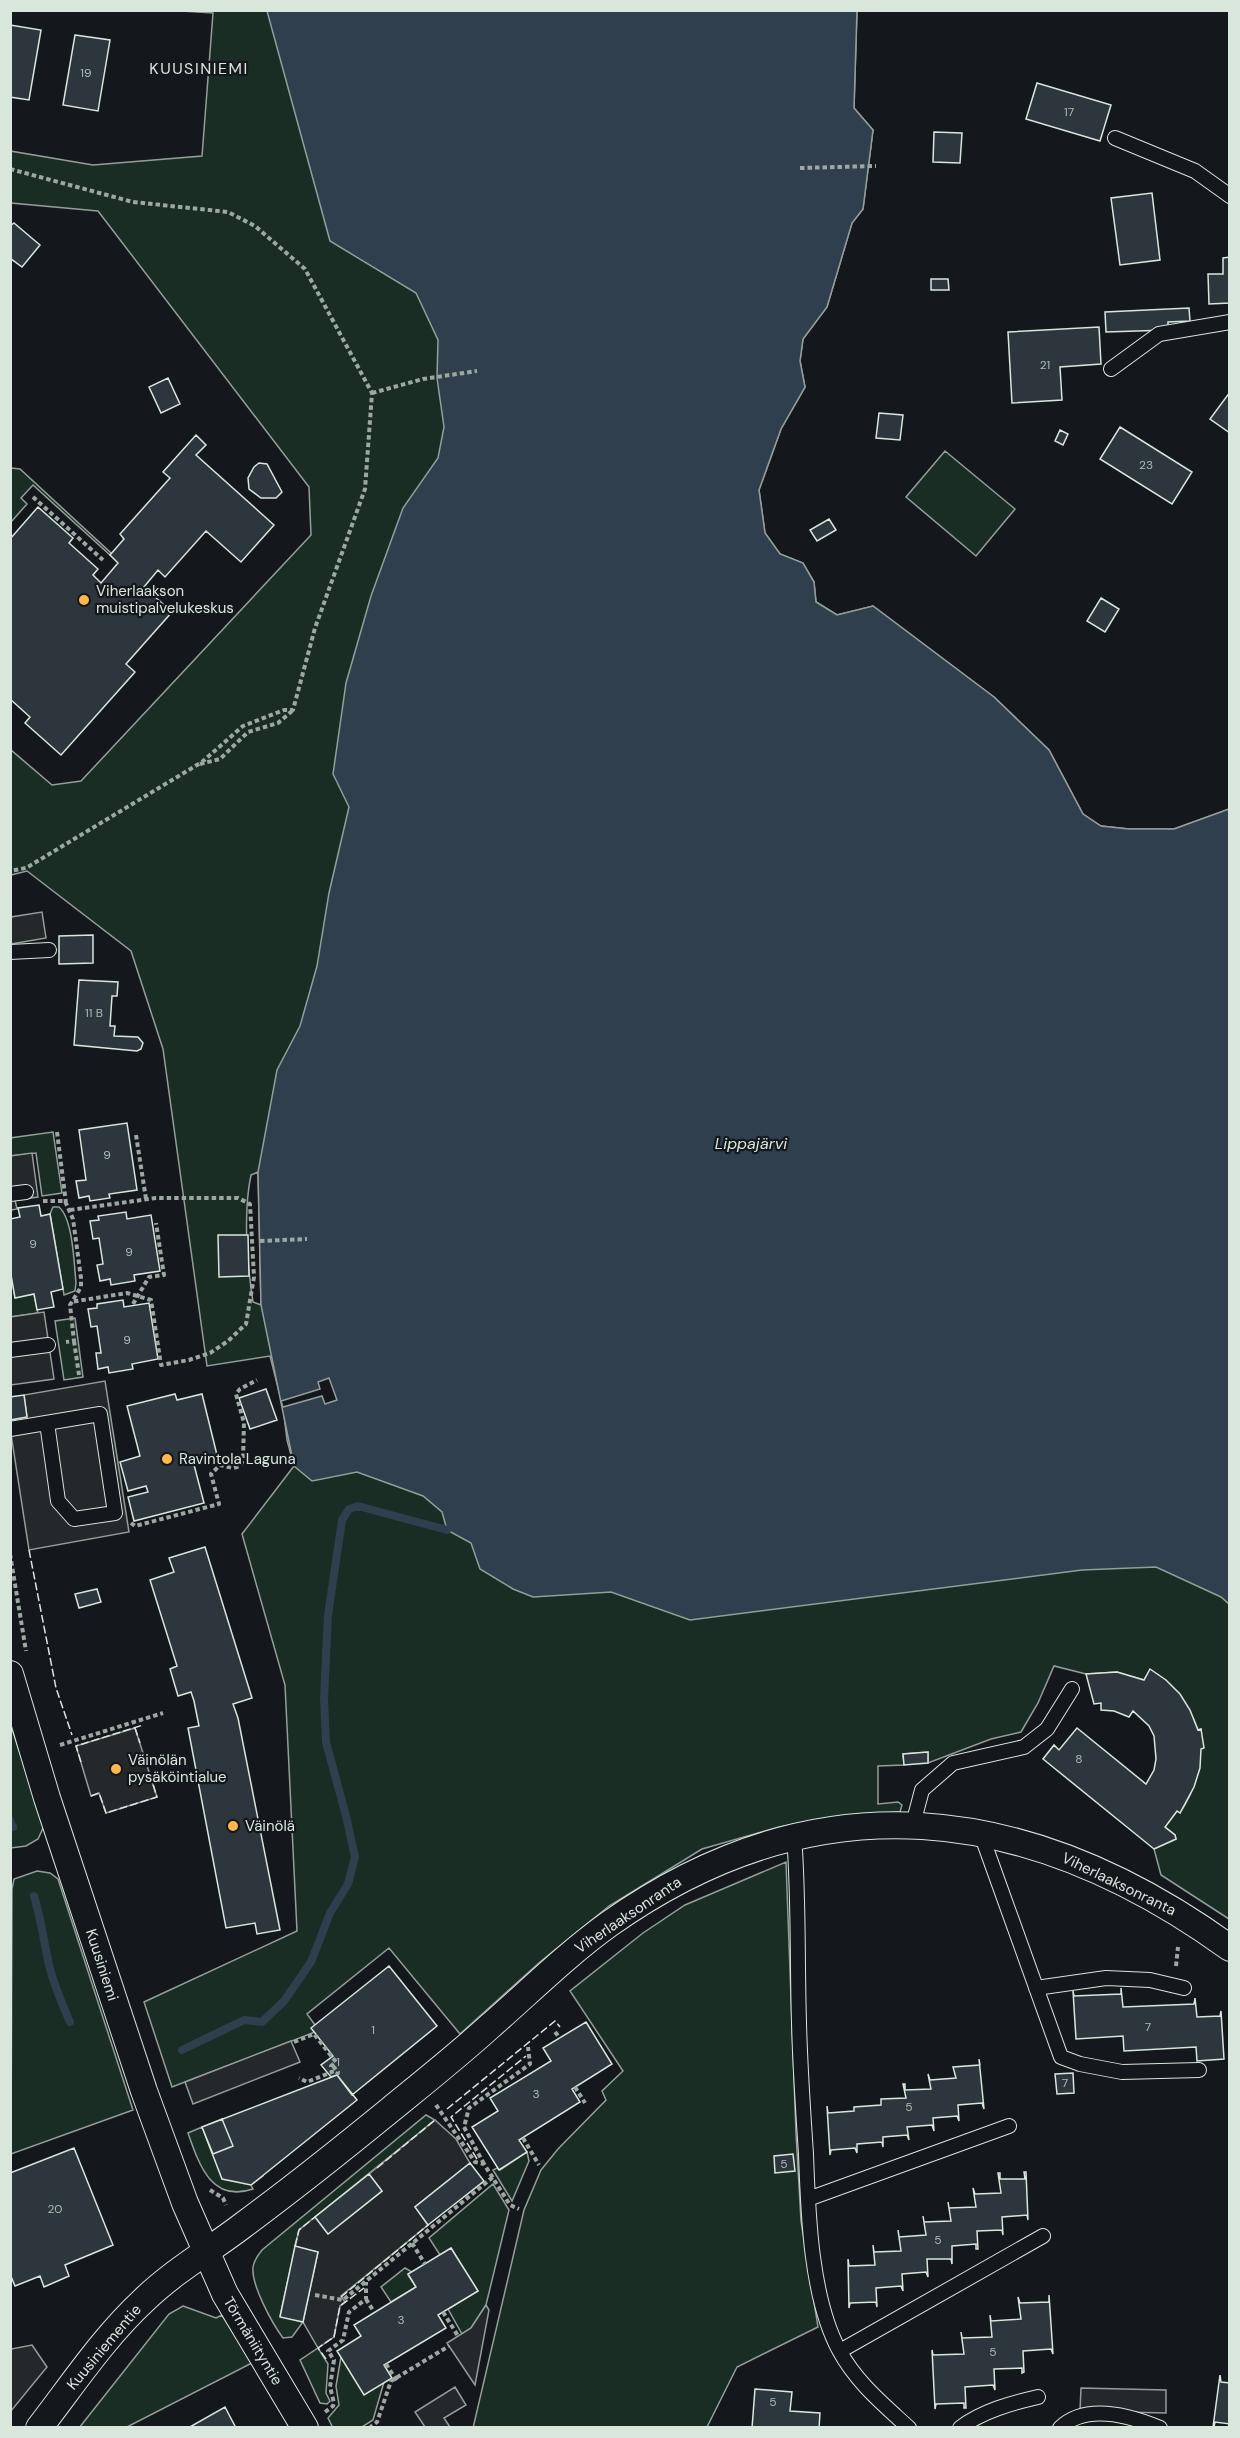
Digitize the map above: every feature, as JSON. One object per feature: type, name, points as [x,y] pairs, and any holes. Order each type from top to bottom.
[{"type":"street","name":"Kuusiniemi","points":[[10,1674],[47,1798],[144,2091],[205,2252]]},
{"type":"street","name":"Viherlaaksonranta","points":[[205,2252],[339,2152],[457,2055],[553,1967],[609,1924],[689,1874],[794,1836],[846,1827],[913,1824],[959,1828],[1056,1853],[1111,1877],[1190,1919],[1230,1948]]},
{"type":"street","name":"Törmäniityntie","points":[[205,2252],[225,2294],[313,2421]]},
{"type":"street","name":"Kuusiniementie","points":[[39,2427],[113,2333],[135,2309],[170,2277],[205,2252]]},
{"type":"lane","points":[[1115,138],[1195,171],[1230,196]]},
{"type":"lane","points":[[1111,369],[1159,334],[1230,322]]},
{"type":"lane","points":[[10,952],[49,950]]},
{"type":"lane","points":[[10,1194],[26,1192]]},
{"type":"lane","points":[[10,1350],[48,1345]]},
{"type":"lane","points":[[10,1429],[100,1414],[115,1513],[74,1519],[58,1502],[47,1423]]},
{"type":"lane","points":[[913,1824],[922,1790],[953,1763],[1024,1747],[1047,1729],[1072,1689]]},
{"type":"lane","points":[[981,1834],[1061,2057],[1080,2064],[1122,2072],[1199,2070]]},
{"type":"lane","points":[[794,1836],[797,1878],[799,2023],[808,2199],[816,2272],[826,2320],[840,2351],[867,2391],[909,2427]]},
{"type":"lane","points":[[1036,1988],[1106,1978],[1150,1980],[1184,1988]]},
{"type":"lane","points":[[808,2199],[1009,2126]]},
{"type":"lane","points":[[840,2351],[1043,2236]]},
{"type":"lane","points":[[960,2427],[1012,2403],[1038,2397]]},
{"type":"lane","points":[[1060,2427],[1078,2416],[1099,2414],[1141,2420],[1160,2427]]},
{"type":"path","points":[[800,168],[876,166]]},
{"type":"path","points":[[10,169],[133,202],[228,212],[255,226],[305,269],[372,393],[365,489],[315,628],[293,710],[278,723],[248,732],[220,759],[196,765]]},
{"type":"path","points":[[372,393],[423,379],[477,371]]},
{"type":"path","points":[[33,497],[103,561]]},
{"type":"path","points":[[10,871],[26,868],[196,765],[243,726],[284,710],[293,710]]},
{"type":"path","points":[[57,1132],[66,1203],[70,1210],[81,1278],[81,1287],[71,1302],[70,1311],[79,1375]]},
{"type":"path","points":[[136,1135],[146,1199]]},
{"type":"path","points":[[26,1192],[31,1200],[60,1199],[66,1203]]},
{"type":"path","points":[[70,1210],[146,1199],[238,1198],[250,1204],[254,1276],[246,1324],[228,1341],[199,1356],[161,1365],[151,1300],[127,1293],[71,1302]]},
{"type":"path","points":[[133,1304],[149,1277],[164,1275],[156,1223]]},
{"type":"path","points":[[260,1242],[307,1239]]},
{"type":"path","points":[[48,1345],[74,1341]]},
{"type":"path","points":[[115,1513],[135,1526],[219,1504],[211,1474],[220,1465],[233,1468],[240,1466],[243,1460],[244,1423],[236,1394],[240,1389],[257,1380]]},
{"type":"path","points":[[53,1747],[163,1713]]},
{"type":"path","points":[[555,2032],[560,2038]]},
{"type":"path","points":[[294,2042],[314,2034],[336,2062],[331,2066],[333,2072],[307,2082],[299,2078]]},
{"type":"path","points":[[519,2209],[510,2205],[464,2127],[469,2108],[530,2064],[528,2047]]},
{"type":"path","points":[[337,2075],[338,2072],[332,2066],[338,2062]]},
{"type":"path","points":[[501,2085],[504,2090]]},
{"type":"path","points":[[575,2087],[585,2103]]},
{"type":"path","points":[[434,2101],[475,2162],[484,2164]]},
{"type":"path","points":[[523,2138],[539,2165]]},
{"type":"path","points":[[315,2295],[343,2300],[493,2177]]},
{"type":"path","points":[[412,2243],[425,2264]]},
{"type":"path","points":[[366,2281],[366,2299],[374,2312]]},
{"type":"path","points":[[313,2421],[329,2410],[334,2403],[330,2387],[334,2360],[328,2351],[343,2340],[349,2312],[366,2299]]},
{"type":"path","points":[[443,2312],[458,2336]]},
{"type":"path","points":[[369,2427],[377,2422],[391,2381],[396,2381],[449,2346]]},
{"type":"path","points":[[386,2364],[396,2381]]},
{"type":"green space","name":"Lippajärvi","points":[[182,11],[857,11],[854,108],[873,130],[863,209],[852,223],[827,307],[803,339],[800,361],[805,387],[781,429],[759,490],[765,533],[780,554],[803,563],[814,582],[816,602],[837,615],[873,606],[994,697],[1049,750],[1083,814],[1101,826],[1129,829],[1174,829],[1229,809],[1229,1919],[1161,1875],[1154,1849],[1176,1839],[1175,1835],[1165,1827],[1177,1811],[1180,1813],[1187,1802],[1198,1773],[1201,1729],[1198,1730],[1185,1703],[1173,1688],[1150,1670],[1144,1680],[1117,1672],[1086,1674],[1054,1666],[1038,1703],[1021,1732],[991,1739],[928,1763],[928,1752],[903,1754],[904,1765],[878,1766],[878,1804],[898,1802],[902,1805],[900,1812],[826,1818],[779,1827],[702,1849],[609,1906],[540,1962],[460,2034],[389,1948],[307,2014],[315,2025],[315,2032],[172,2087],[144,2002],[297,1931],[285,1685],[242,1534],[294,1466],[287,1440],[283,1407],[270,1356],[207,1366],[163,1049],[131,951],[27,871],[11,875],[11,750],[52,785],[81,781],[311,535],[309,487],[98,211],[11,203],[10,151],[93,165],[202,156],[213,13]],"holes":[[[258,1172],[261,1305],[253,1302],[247,1238],[247,1206],[251,1175]]]},
{"type":"green space","points":[[945,451],[1015,509],[976,556],[906,497]]},
{"type":"green space","points":[[11,468],[20,469],[111,553],[110,555],[33,485],[21,498],[27,504],[11,522]]},
{"type":"green space","points":[[53,1132],[62,1193],[42,1196],[36,1153],[11,1156],[10,1138]]},
{"type":"green space","points":[[53,1207],[59,1207],[64,1213],[70,1231],[73,1253],[75,1291],[64,1295],[50,1214]]},
{"type":"green space","points":[[10,1269],[15,1297],[34,1294],[38,1313],[11,1317]]},
{"type":"green space","points":[[75,1318],[83,1377],[64,1380],[55,1321]]},
{"type":"green space","points":[[10,1723],[44,1826],[38,1839],[26,1846],[11,1848]]},
{"type":"green space","points":[[786,1862],[801,2221],[818,2327],[737,2367],[707,2427],[473,2428],[524,2210],[541,2170],[558,2149],[606,2100],[602,2091],[623,2071],[570,1991],[643,1933],[685,1905]]},
{"type":"green space","points":[[37,1871],[50,1873],[58,1879],[133,2110],[11,2154],[12,1889],[14,1879]]},
{"type":"green space","points":[[426,2115],[435,2120],[299,2230],[280,2316],[303,2322],[292,2337],[283,2338],[268,2314],[255,2284],[254,2262],[262,2250]]},
{"type":"green space","points":[[202,2127],[213,2154],[255,2167],[263,2176],[251,2185],[253,2189],[239,2192],[227,2191],[217,2186],[209,2178],[202,2168],[188,2133]]},
{"type":"green space","points":[[527,2152],[529,2161],[512,2201],[493,2170],[497,2168],[500,2170]]},
{"type":"green space","points":[[493,2184],[509,2210],[486,2305],[471,2328],[462,2334],[448,2309],[478,2291],[451,2248],[440,2255],[429,2238]]},
{"type":"green space","points":[[405,2268],[412,2272],[408,2275],[416,2287],[391,2302],[381,2287]]},
{"type":"green space","points":[[183,2306],[216,2318],[222,2315],[252,2363],[127,2427],[79,2428],[169,2314]]},
{"type":"green space","points":[[318,2348],[328,2364],[326,2393],[330,2401],[327,2404],[320,2403],[300,2360]]},
{"type":"green space","points":[[341,2357],[384,2382],[373,2420],[362,2427],[333,2428],[328,2418],[339,2405],[336,2386]]},
{"type":"shaded area","points":[[42,912],[46,938],[11,944],[11,917]]},
{"type":"shaded area","points":[[32,1153],[38,1197],[15,1200],[17,1209],[11,1210],[10,1156]]},
{"type":"shaded area","points":[[44,1312],[54,1379],[11,1385],[10,1317]]},
{"type":"shaded area","points":[[105,1381],[129,1532],[29,1550],[10,1420],[27,1417],[24,1395]]},
{"type":"shaded area","name":"Väinölän pysäköintialue","points":[[135,1728],[157,1797],[106,1813],[99,1793],[91,1796],[76,1746]]},
{"type":"shaded area","points":[[291,2041],[300,2062],[193,2104],[185,2082]]},
{"type":"shaded area","points":[[435,2120],[456,2139],[470,2163],[415,2207],[428,2225],[341,2296],[345,2302],[340,2306],[334,2337],[318,2348],[303,2322],[318,2252],[295,2247],[299,2230],[315,2217],[328,2234],[382,2191],[369,2174]]},
{"type":"shaded area","points":[[486,2305],[489,2310],[475,2385],[447,2343],[471,2328]]},
{"type":"shaded area","points":[[32,2345],[47,2367],[11,2411],[11,2349]]},
{"type":"shaded area","points":[[455,2387],[466,2405],[444,2418],[450,2427],[425,2427],[415,2412]]},
{"type":"shaded area","points":[[1081,2388],[1166,2390],[1166,2413],[1080,2411]]},
{"type":"water","name":"Lippajärvi","points":[[267,11],[857,11],[854,108],[873,130],[863,209],[852,223],[827,307],[803,339],[800,361],[805,387],[781,429],[759,490],[765,533],[780,554],[803,563],[814,582],[816,602],[837,615],[873,606],[994,697],[1049,750],[1083,814],[1101,826],[1129,829],[1174,829],[1229,809],[1229,1604],[1221,1597],[1156,1567],[1082,1570],[690,1620],[611,1592],[533,1597],[513,1589],[480,1569],[471,1543],[447,1530],[442,1512],[423,1496],[357,1472],[312,1481],[294,1466],[261,1305],[258,1172],[277,1070],[300,1026],[317,966],[329,893],[349,807],[333,774],[346,683],[371,596],[403,508],[438,458],[444,427],[437,378],[438,340],[416,293],[330,241]]},
{"type":"pier","points":[[329,1378],[337,1400],[325,1404],[322,1396],[283,1407],[281,1401],[320,1389],[318,1382]]},
{"type":"building","points":[[10,25],[41,30],[29,100],[10,97]]},
{"type":"building","points":[[75,35],[110,40],[98,111],[63,105]]},
{"type":"building","points":[[1037,83],[1111,105],[1100,141],[1026,119]]},
{"type":"building","points":[[934,132],[962,133],[960,163],[933,162]]},
{"type":"building","points":[[1152,193],[1160,260],[1120,265],[1111,198]]},
{"type":"building","points":[[14,223],[40,245],[22,267],[10,258],[10,226]]},
{"type":"building","points":[[1230,257],[1230,303],[1209,304],[1208,274],[1223,274],[1223,258]]},
{"type":"building","points":[[931,279],[948,279],[949,290],[931,290]]},
{"type":"building","points":[[1189,308],[1190,321],[1168,322],[1168,330],[1106,332],[1105,312]]},
{"type":"building","points":[[1099,327],[1101,364],[1060,367],[1062,400],[1012,403],[1008,332]]},
{"type":"building","points":[[168,378],[180,404],[161,413],[149,387]]},
{"type":"building","points":[[1230,392],[1230,433],[1210,419]]},
{"type":"building","points":[[879,413],[903,415],[900,440],[876,438]]},
{"type":"building","points":[[1120,427],[1192,472],[1172,504],[1100,459]]},
{"type":"building","points":[[1060,430],[1068,434],[1063,445],[1055,441]]},
{"type":"building","name":"Viherlaakson muistipalvelukeskus","points":[[196,435],[206,445],[196,455],[274,525],[241,562],[206,531],[165,577],[158,570],[144,587],[172,612],[126,664],[135,672],[61,755],[25,723],[30,717],[10,699],[10,539],[38,507],[73,538],[69,543],[98,569],[93,575],[101,583],[118,563],[110,555],[124,539],[120,534],[170,478],[163,472]]},
{"type":"building","points":[[259,463],[267,464],[282,492],[276,498],[261,498],[249,489],[248,478]]},
{"type":"building","points":[[829,519],[836,530],[817,541],[810,530]]},
{"type":"building","points":[[1101,598],[1119,609],[1105,632],[1087,621]]},
{"type":"building","points":[[93,935],[93,963],[59,964],[59,936]]},
{"type":"building","points":[[79,980],[118,982],[117,996],[112,996],[110,1026],[115,1026],[114,1036],[138,1037],[143,1043],[141,1049],[137,1051],[74,1045]]},
{"type":"building","points":[[127,1123],[137,1190],[109,1194],[110,1198],[90,1201],[89,1196],[79,1198],[76,1181],[86,1180],[79,1130]]},
{"type":"building","points":[[39,1205],[41,1216],[50,1214],[63,1289],[51,1292],[54,1307],[37,1310],[34,1294],[15,1298],[10,1269],[10,1219],[20,1217],[18,1208]]},
{"type":"building","points":[[126,1212],[127,1219],[151,1215],[160,1271],[134,1275],[135,1281],[111,1285],[110,1279],[100,1281],[97,1265],[103,1264],[99,1238],[93,1239],[90,1221],[99,1220],[98,1216]]},
{"type":"building","points":[[218,1235],[248,1235],[249,1276],[219,1277]]},
{"type":"building","points":[[123,1300],[124,1307],[149,1303],[158,1359],[132,1364],[133,1369],[109,1373],[108,1367],[98,1369],[96,1353],[101,1353],[97,1326],[91,1327],[88,1309],[97,1308],[97,1304]]},
{"type":"building","points":[[266,1389],[277,1420],[250,1429],[239,1398]]},
{"type":"building","name":"Ravintola Laguna","points":[[175,1394],[177,1400],[202,1394],[217,1455],[193,1461],[204,1503],[134,1521],[128,1497],[148,1492],[146,1486],[128,1491],[120,1462],[140,1456],[127,1406]]},
{"type":"building","points":[[24,1395],[27,1417],[10,1420],[10,1397]]},
{"type":"building","name":"Väinölä","points":[[205,1547],[252,1698],[233,1704],[238,1718],[280,1930],[257,1934],[255,1923],[226,1928],[188,1728],[199,1726],[194,1701],[191,1692],[178,1696],[170,1669],[177,1666],[150,1580],[174,1572],[169,1558]]},
{"type":"building","points":[[97,1589],[101,1602],[79,1608],[75,1594]]},
{"type":"building","points":[[1150,1669],[1180,1694],[1198,1730],[1201,1729],[1204,1748],[1201,1749],[1200,1768],[1194,1787],[1180,1813],[1177,1811],[1165,1827],[1175,1835],[1176,1839],[1154,1849],[1043,1759],[1054,1745],[1059,1750],[1077,1728],[1146,1784],[1154,1770],[1156,1759],[1154,1736],[1149,1726],[1133,1711],[1129,1717],[1114,1711],[1101,1710],[1101,1703],[1094,1704],[1086,1674],[1117,1672],[1144,1680]]},
{"type":"building","points":[[928,1752],[928,1763],[904,1765],[903,1754]]},
{"type":"building","points":[[389,1966],[437,2026],[352,2095],[337,2075],[331,2077],[321,2065],[333,2056],[311,2028]]},
{"type":"building","points":[[1121,1988],[1123,2007],[1194,2004],[1195,1998],[1197,2017],[1220,2016],[1221,2011],[1224,2059],[1197,2061],[1196,2047],[1124,2051],[1123,2036],[1076,2039],[1073,1991],[1074,1996],[1121,1994]]},
{"type":"building","points":[[586,2022],[612,2064],[572,2089],[580,2102],[519,2140],[527,2152],[499,2170],[472,2127],[498,2111],[490,2098],[551,2061],[543,2048]]},
{"type":"building","points":[[980,2065],[984,2109],[982,2103],[958,2105],[959,2121],[957,2116],[933,2118],[934,2131],[932,2125],[907,2127],[909,2140],[907,2135],[883,2137],[883,2147],[882,2142],[857,2144],[857,2153],[855,2148],[831,2150],[830,2155],[827,2106],[828,2113],[854,2111],[854,2107],[881,2105],[881,2099],[906,2098],[903,2084],[905,2084],[905,2090],[931,2089],[928,2074],[930,2080],[956,2078],[953,2067]]},
{"type":"building","points":[[1073,2073],[1074,2093],[1057,2094],[1055,2074]]},
{"type":"building","points":[[337,2075],[357,2100],[251,2185],[222,2179],[202,2127]]},
{"type":"building","points":[[222,2119],[233,2146],[213,2154],[202,2127]]},
{"type":"building","points":[[74,2148],[113,2245],[65,2265],[69,2276],[44,2287],[40,2276],[15,2286],[10,2274],[10,2173]]},
{"type":"building","points":[[793,2154],[795,2171],[775,2173],[774,2156]]},
{"type":"building","points":[[470,2163],[484,2181],[428,2225],[415,2207]]},
{"type":"building","points":[[1024,2172],[1026,2172],[1028,2220],[1027,2215],[1002,2217],[1003,2235],[1002,2230],[977,2231],[978,2249],[976,2249],[976,2244],[952,2246],[952,2264],[951,2259],[927,2259],[928,2277],[926,2272],[902,2274],[903,2291],[901,2286],[876,2288],[877,2307],[876,2302],[850,2303],[849,2308],[848,2259],[849,2266],[875,2265],[873,2245],[874,2252],[901,2251],[899,2237],[926,2235],[923,2216],[924,2222],[951,2221],[948,2202],[949,2208],[976,2207],[973,2188],[975,2194],[1001,2193],[998,2173],[1000,2173],[1000,2179],[1025,2179]]},
{"type":"building","points":[[369,2174],[382,2191],[328,2234],[315,2217]]},
{"type":"building","points":[[295,2246],[318,2252],[303,2322],[280,2317]]},
{"type":"building","points":[[451,2248],[478,2291],[438,2315],[446,2328],[384,2365],[392,2378],[364,2395],[337,2351],[361,2336],[354,2325],[416,2287],[408,2274]]},
{"type":"building","points":[[1049,2295],[1053,2354],[1051,2349],[1023,2351],[1024,2372],[1022,2373],[1022,2368],[994,2369],[995,2390],[993,2385],[965,2387],[966,2408],[964,2408],[964,2403],[936,2404],[935,2409],[932,2350],[933,2355],[964,2354],[961,2332],[962,2338],[992,2337],[990,2315],[991,2321],[1021,2319],[1018,2297],[1020,2303],[1049,2302]]},
{"type":"building","points":[[1220,2375],[1221,2382],[1230,2383],[1230,2424],[1215,2422],[1213,2427]]},
{"type":"building","points":[[755,2389],[792,2392],[790,2411],[820,2413],[819,2428],[752,2428]]},
{"type":"building","points":[[225,2407],[236,2428],[188,2428]]},
{"type":"waterway","points":[[182,2050],[244,2020],[262,2022],[284,2001],[311,1962],[330,1913],[348,1884],[355,1857],[326,1742],[324,1698],[328,1615],[342,1520],[349,1509],[358,1506],[447,1530]]},
{"type":"waterway","points":[[10,1820],[13,1827]]},
{"type":"waterway","points":[[34,1896],[51,1972],[70,2022]]},
{"type":"fence","points":[[29,1550],[56,1688],[72,1735]]},
{"type":"fence","points":[[81,1762],[76,1746],[143,1725]]},
{"type":"fence","points":[[135,1728],[140,1743]]},
{"type":"fence","points":[[91,1796],[99,1793],[106,1813],[157,1797],[150,1775]]},
{"type":"fence","points":[[447,2109],[555,2021],[560,2027]]},
{"type":"fence","points":[[477,2159],[451,2117],[526,2056]]},
{"type":"fence","points":[[377,2168],[435,2120]]},
{"type":"fence","points":[[295,2246],[299,2230],[315,2217]]},
{"type":"fence","points":[[341,2297],[428,2225]]},
{"type":"fence","points":[[326,2359],[318,2348],[334,2337],[340,2306],[364,2288]]},
{"type":"place","name":"Viherlaakson muistipalvelukeskus","points":[[84,600]]},
{"type":"place","name":"Ravintola Laguna","points":[[167,1459]]},
{"type":"place","name":"Väinölän pysäköintialue","points":[[116,1769]]},
{"type":"place","name":"Väinölä","points":[[233,1826]]},
{"type":"district","name":"KUUSINIEMI","points":[[199,68]]}]
